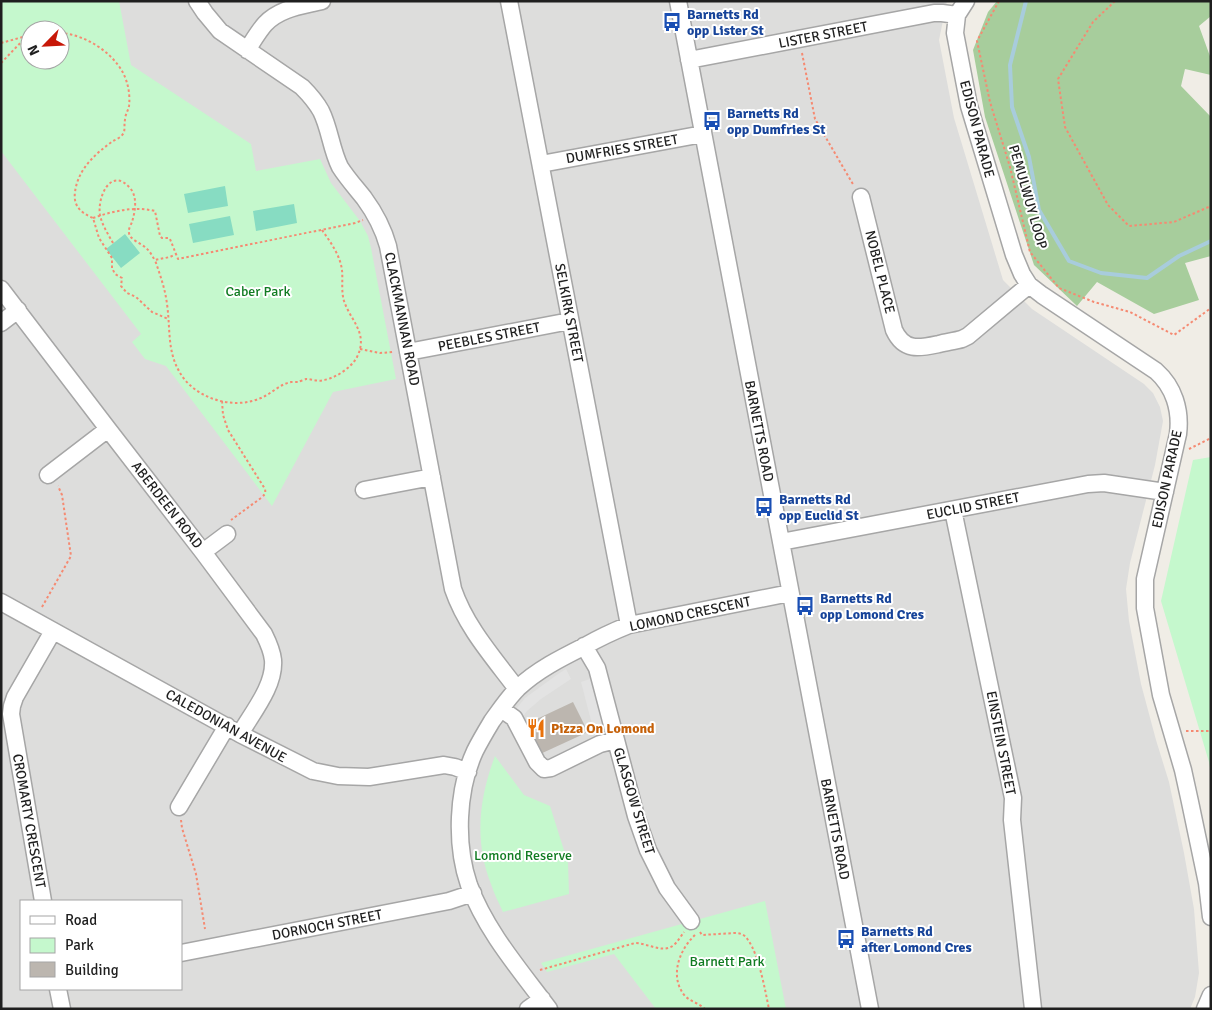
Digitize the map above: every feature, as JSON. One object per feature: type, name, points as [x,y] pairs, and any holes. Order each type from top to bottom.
[{"type":"street","name":"CLACKMANNAN ROAD","points":[[197,1],[213,24],[229,38],[302,87],[316,102],[340,166],[375,214],[382,229],[388,246],[400,352],[432,477],[450,577],[457,600],[472,628],[516,689]]},
{"type":"street","points":[[247,50],[265,24],[277,14],[290,8],[322,1]]},
{"type":"street","name":"SELKIRK STREET","points":[[509,1],[629,625]]},
{"type":"street","name":"BARNETTS ROAD","points":[[678,1],[870,1009]]},
{"type":"street","name":"LISTER STREET","points":[[689,60],[961,8]]},
{"type":"street","name":"EDISON PARADE","points":[[961,8],[956,33],[972,117],[1014,255],[1022,274],[1029,285],[1042,295],[1160,374],[1170,389],[1178,410],[1179,426],[1174,456],[1145,579],[1144,600],[1159,684],[1189,794],[1207,882],[1211,917]]},
{"type":"street","name":"DUMFRIES STREET","points":[[541,164],[703,134]]},
{"type":"street","name":"NOBEL PLACE","points":[[861,197],[894,330],[902,348],[922,348],[962,339],[973,334],[1029,285]]},
{"type":"street","name":"ABERDEEN ROAD","points":[[1,289],[204,552],[264,634],[270,647],[273,660],[270,682],[233,730],[179,807]]},
{"type":"street","points":[[1,323],[18,310]]},
{"type":"street","name":"PEEBLES STREET","points":[[400,352],[570,321]]},
{"type":"street","points":[[53,481],[108,429]]},
{"type":"street","points":[[364,490],[432,477]]},
{"type":"street","name":"EUCLID STREET","points":[[781,542],[1096,483],[1165,492]]},
{"type":"street","name":"EINSTEIN STREET","points":[[953,510],[1014,798],[1012,820],[1032,1009]]},
{"type":"street","points":[[204,552],[229,527]]},
{"type":"street","name":"LOMOND CRESCENT","points":[[545,1004],[493,933],[469,883],[462,855],[461,808],[468,772],[484,734],[516,689],[531,677],[614,631],[629,625],[790,593]]},
{"type":"street","name":"CALEDONIAN AVENUE","points":[[1,602],[233,730],[305,768],[321,774],[368,777],[444,765],[468,772]]},
{"type":"street","name":"CROMARTY CRESCENT","points":[[43,900],[11,714],[16,697],[53,631]]},
{"type":"street","name":"GLASGOW STREET","points":[[584,646],[597,668],[636,816],[648,850],[667,888],[689,924]]},
{"type":"street","points":[[501,708],[514,718],[538,762],[544,769],[551,768],[600,744],[616,740]]},
{"type":"street","name":"DORNOCH STREET","points":[[182,953],[449,901],[473,893]]},
{"type":"street","points":[[58,990],[62,1009]]},
{"type":"street","points":[[1205,1009],[1211,995]]},
{"type":"street","points":[[528,1009],[545,1004]]},
{"type":"path","name":"PEMULWUY LOOP","points":[[999,1],[977,41],[990,102],[1010,168],[1030,252],[1059,288],[1094,302],[1130,312],[1174,335],[1211,308]]},
{"type":"path","points":[[1115,1],[1093,22],[1058,79],[1065,127],[1108,205],[1129,226],[1174,222],[1211,206]]},
{"type":"path","points":[[70,34],[100,46],[121,69],[127,83],[129,105],[123,134],[86,164],[78,180],[75,194],[77,206],[93,218],[99,238],[112,258],[112,268],[115,274],[122,278],[121,286],[123,289],[136,297],[152,312],[168,320]]},
{"type":"path","points":[[1,43],[20,38]]},
{"type":"path","points":[[1,63],[20,44]]},
{"type":"path","points":[[802,54],[815,119],[851,181]]},
{"type":"path","points":[[113,243],[100,215],[101,200],[105,188],[114,180],[128,185],[134,194],[134,209],[129,233],[133,239],[147,249],[155,260],[164,284],[168,305],[171,352],[177,368],[198,391],[212,398],[222,401],[248,402],[262,398],[291,382],[305,379],[323,381],[343,372],[356,360],[360,349],[359,329],[343,298],[340,261],[322,230]]},
{"type":"path","points":[[93,218],[120,210],[155,211],[160,236],[170,239],[178,259],[355,224],[363,220]]},
{"type":"path","points":[[155,260],[176,254]]},
{"type":"path","points":[[360,349],[380,354],[400,352]]},
{"type":"path","points":[[222,401],[223,415],[228,430],[265,489],[264,495],[229,527]]},
{"type":"path","points":[[1174,456],[1211,438]]},
{"type":"path","points":[[40,611],[71,556],[62,495],[53,481]]},
{"type":"path","points":[[1171,731],[1211,731]]},
{"type":"path","points":[[182,828],[196,874],[205,929]]},
{"type":"path","points":[[540,970],[634,943],[670,948],[678,941],[689,924]]},
{"type":"path","points":[[706,1009],[685,996],[677,979],[676,972],[681,952],[699,932],[702,935],[740,933],[744,936],[754,949],[769,1009]]},
{"type":"shaded area","points":[[1,1],[947,1],[939,40],[954,118],[1003,280],[1032,309],[1144,384],[1153,393],[1160,407],[1163,421],[1155,465],[1130,563],[1126,589],[1129,621],[1141,684],[1169,782],[1194,909],[1199,973],[1195,997],[1190,1009],[1,1009]]},
{"type":"shaded area","points":[[566,669],[571,679],[541,699],[521,719],[516,709],[525,698]]},
{"type":"shaded area","points":[[590,679],[605,733],[595,736],[581,682]]},
{"type":"green space","name":"Caber Park","points":[[1,1],[119,1],[131,65],[251,144],[256,171],[320,159],[331,183],[360,221],[368,236],[396,379],[333,392],[272,506],[166,366],[145,359],[132,342],[141,334],[1,151]]},
{"type":"green space","points":[[997,1],[1211,1],[1211,16],[1199,26],[1211,59],[1211,75],[1185,69],[1181,86],[1211,117],[1211,256],[1185,263],[1199,300],[1154,314],[1097,282],[1077,306],[1034,265],[985,117],[973,50],[988,12]]},
{"type":"green space","points":[[225,186],[228,206],[188,213],[184,194]]},
{"type":"green space","points":[[294,204],[297,223],[256,231],[253,211]]},
{"type":"green space","points":[[230,216],[234,235],[193,243],[189,224]]},
{"type":"green space","points":[[125,234],[140,253],[121,268],[106,249]]},
{"type":"green space","points":[[1211,457],[1211,773],[1161,601],[1193,460]]},
{"type":"green space","name":"Lomond Reserve","points":[[495,756],[524,795],[550,806],[568,863],[569,894],[503,912],[486,868],[481,836],[482,804]]},
{"type":"green space","name":"Barnett Park","points":[[765,901],[786,1009],[656,1009],[614,954],[547,972],[541,963]]},
{"type":"building","points":[[573,702],[588,732],[538,755],[524,725]]},
{"type":"waterway","points":[[1026,1],[1010,65],[1012,107],[1029,157],[1039,210],[1069,261],[1101,273],[1147,278],[1179,256],[1211,241]]},
{"type":"place","name":"Barnetts Rd opp Lister St","points":[[672,22]]},
{"type":"place","name":"Barnetts Rd opp Dumfries St","points":[[712,121]]},
{"type":"place","name":"Barnetts Rd opp Euclid St","points":[[764,507]]},
{"type":"place","name":"Barnetts Rd opp Lomond Cres","points":[[805,606]]},
{"type":"place","name":"Pizza On Lomond","points":[[536,728]]},
{"type":"place","name":"Barnetts Rd after Lomond Cres","points":[[846,939]]}]
